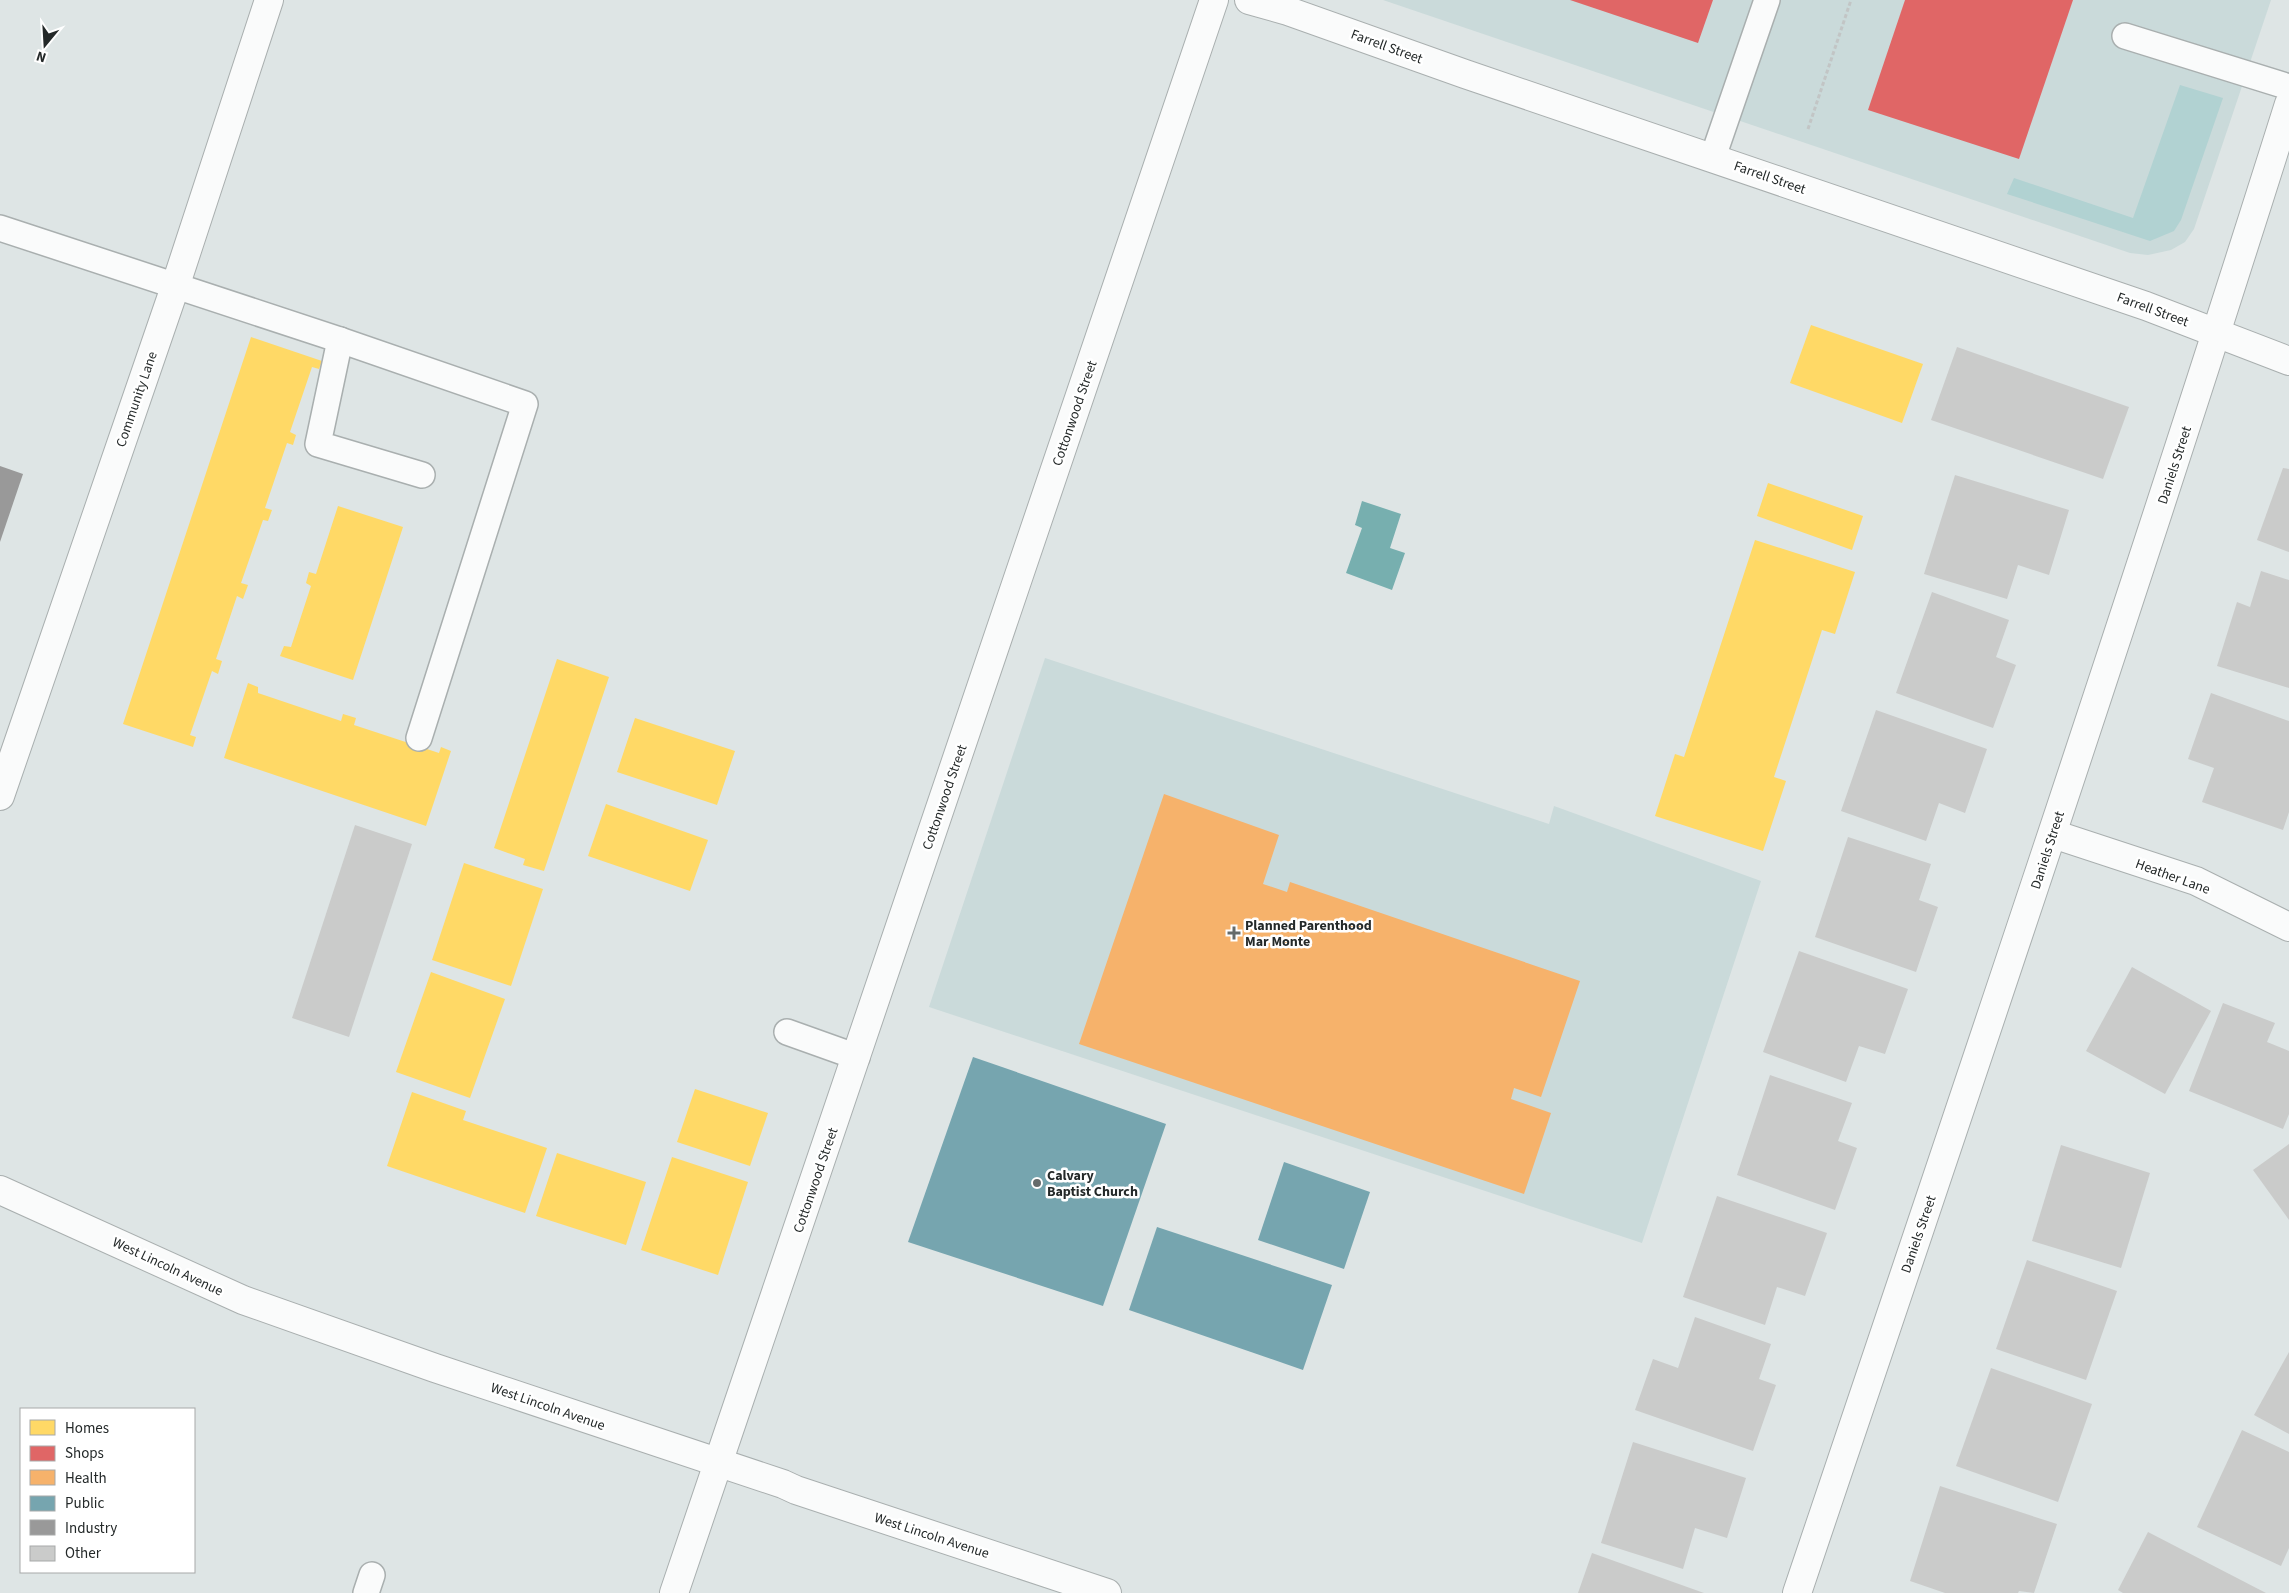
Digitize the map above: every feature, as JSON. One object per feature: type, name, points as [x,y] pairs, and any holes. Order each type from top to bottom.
[{"type":"street","name":"Community Lane","points":[[2,786],[175,287],[269,0]]},
{"type":"street","name":"Cottonwood Street","points":[[674,1593],[1214,0]]},
{"type":"street","name":"Farrell Street","points":[[1249,0],[1288,11],[1465,74],[2146,306],[2289,360]]},
{"type":"street","name":"Daniels Street","points":[[1797,1593],[2053,834],[2217,333],[2289,104]]},
{"type":"street","name":"Heather Lane","points":[[2053,834],[2196,882],[2289,927]]},
{"type":"street","name":"West Lincoln Avenue","points":[[0,1190],[243,1300],[435,1368],[1107,1593]]},
{"type":"lane","points":[[1712,157],[1767,0]]},
{"type":"lane","points":[[2125,36],[2289,87]]},
{"type":"lane","points":[[0,228],[340,340],[525,404],[418,738]]},
{"type":"lane","points":[[340,340],[318,444],[422,475]]},
{"type":"lane","points":[[787,1032],[857,1057]]},
{"type":"path","points":[[1808,129],[1850,0]]},
{"type":"shaded area","points":[[1383,0],[2271,0],[2194,229],[2185,242],[2171,250],[2148,255],[2130,253]]},
{"type":"shaded area","points":[[2180,85],[2223,98],[2181,220],[2174,231],[2150,241],[2007,194],[2014,178],[2133,218]]},
{"type":"shaded area","points":[[1362,501],[1401,514],[1390,548],[1405,553],[1392,590],[1346,573],[1362,528],[1355,525]]},
{"type":"shaded area","points":[[1045,658],[1549,824],[1554,806],[1761,881],[1642,1243],[929,1007]]},
{"type":"building: Homes","points":[[1811,325],[1923,364],[1902,423],[1790,383]]},
{"type":"building: Homes","points":[[251,337],[322,361],[319,369],[312,367],[290,432],[296,435],[293,445],[287,443],[265,508],[272,510],[268,521],[263,520],[241,583],[248,585],[243,599],[237,596],[216,659],[222,661],[218,674],[212,671],[190,735],[196,737],[193,747],[123,724]]},
{"type":"building: Homes","points":[[1768,483],[1863,516],[1852,550],[1757,516]]},
{"type":"building: Homes","points":[[338,506],[403,527],[353,680],[280,656],[284,646],[291,647],[311,586],[306,583],[309,572],[316,574]]},
{"type":"building: Homes","points":[[1755,540],[1855,572],[1835,634],[1822,630],[1774,777],[1786,781],[1763,851],[1655,816],[1675,754],[1684,757]]},
{"type":"building: Homes","points":[[557,659],[609,677],[544,871],[523,865],[525,859],[494,848]]},
{"type":"building: Homes","points":[[248,683],[258,687],[258,693],[341,721],[343,714],[356,718],[354,725],[439,753],[441,747],[451,751],[426,826],[224,758]]},
{"type":"building: Homes","points":[[635,718],[735,751],[717,805],[617,772]]},
{"type":"building: Homes","points":[[606,804],[708,840],[690,891],[588,856]]},
{"type":"building: Homes","points":[[464,863],[543,889],[511,986],[432,960]]},
{"type":"building: Homes","points":[[431,972],[505,999],[470,1098],[396,1072]]},
{"type":"building: Homes","points":[[695,1089],[768,1113],[750,1166],[677,1142]]},
{"type":"building: Homes","points":[[412,1092],[466,1111],[463,1120],[547,1148],[525,1213],[387,1166]]},
{"type":"building: Homes","points":[[557,1153],[646,1182],[626,1245],[536,1216]]},
{"type":"building: Homes","points":[[672,1157],[748,1182],[718,1275],[641,1250]]},
{"type":"building: Shops","points":[[1570,0],[1713,0],[1698,43]]},
{"type":"building: Shops","points":[[1905,0],[2073,0],[2019,159],[1868,110]]},
{"type":"building: Health","points":[[1164,794],[1279,835],[1263,884],[1287,892],[1290,882],[1580,981],[1541,1097],[1514,1088],[1511,1099],[1551,1113],[1524,1194],[1079,1044]]},
{"type":"building: Public","name":"Calvary Baptist Church","points":[[973,1057],[1166,1124],[1103,1306],[908,1242]]},
{"type":"building: Public","points":[[1284,1162],[1370,1192],[1344,1269],[1258,1240]]},
{"type":"building: Public","points":[[1157,1227],[1332,1285],[1303,1370],[1129,1310]]},
{"type":"building: Industry","points":[[0,466],[23,474],[0,542]]},
{"type":"building: Other","points":[[1957,347],[2129,407],[2103,479],[1931,420]]},
{"type":"building: Other","points":[[2283,468],[2289,469],[2289,552],[2257,540]]},
{"type":"building: Other","points":[[1955,475],[2069,510],[2049,575],[2018,565],[2007,599],[1924,574]]},
{"type":"building: Other","points":[[2261,571],[2289,580],[2289,688],[2217,666],[2237,602],[2250,607]]},
{"type":"building: Other","points":[[1932,592],[2009,620],[1996,657],[2016,665],[1993,728],[1896,693]]},
{"type":"building: Other","points":[[2211,693],[2289,721],[2289,812],[2283,830],[2202,802],[2214,768],[2188,759]]},
{"type":"building: Other","points":[[1876,710],[1987,749],[1965,813],[1939,803],[1926,841],[1841,811]]},
{"type":"building: Other","points":[[355,825],[412,844],[349,1037],[292,1018]]},
{"type":"building: Other","points":[[1848,837],[1931,864],[1919,900],[1938,907],[1916,972],[1815,937]]},
{"type":"building: Other","points":[[1799,951],[1908,989],[1885,1054],[1859,1046],[1846,1082],[1763,1052]]},
{"type":"building: Other","points":[[2132,967],[2211,1011],[2165,1094],[2086,1051]]},
{"type":"building: Other","points":[[2223,1003],[2275,1023],[2267,1042],[2289,1051],[2289,1114],[2283,1129],[2189,1091]]},
{"type":"building: Other","points":[[1770,1075],[1852,1103],[1838,1141],[1857,1148],[1835,1210],[1737,1175]]},
{"type":"building: Other","points":[[2289,1144],[2289,1220],[2253,1170]]},
{"type":"building: Other","points":[[2061,1145],[2150,1173],[2121,1268],[2032,1241]]},
{"type":"building: Other","points":[[1717,1196],[1827,1233],[1805,1296],[1777,1287],[1765,1325],[1683,1297]]},
{"type":"building: Other","points":[[2027,1260],[2117,1291],[2086,1380],[1996,1349]]},
{"type":"building: Other","points":[[1695,1317],[1771,1344],[1759,1379],[1776,1385],[1753,1451],[1635,1410],[1653,1359],[1678,1368]]},
{"type":"building: Other","points":[[2289,1352],[2289,1434],[2254,1415]]},
{"type":"building: Other","points":[[1991,1368],[2092,1404],[2058,1502],[1956,1466]]},
{"type":"building: Other","points":[[2242,1430],[2289,1452],[2289,1548],[2281,1566],[2197,1527]]},
{"type":"building: Other","points":[[1633,1442],[1746,1478],[1727,1538],[1695,1528],[1683,1569],[1601,1543]]},
{"type":"building: Other","points":[[1940,1486],[2057,1524],[2034,1593],[2019,1591],[2018,1593],[1945,1593],[1910,1581]]},
{"type":"building: Other","points":[[2148,1532],[2266,1593],[2123,1593],[2118,1590]]},
{"type":"building: Other","points":[[1592,1553],[1704,1593],[1578,1593]]},
{"type":"place","name":"Planned Parenthood Mar Monte","points":[[1234,933]]},
{"type":"place","name":"Calvary Baptist Church","points":[[1037,1183]]}]
